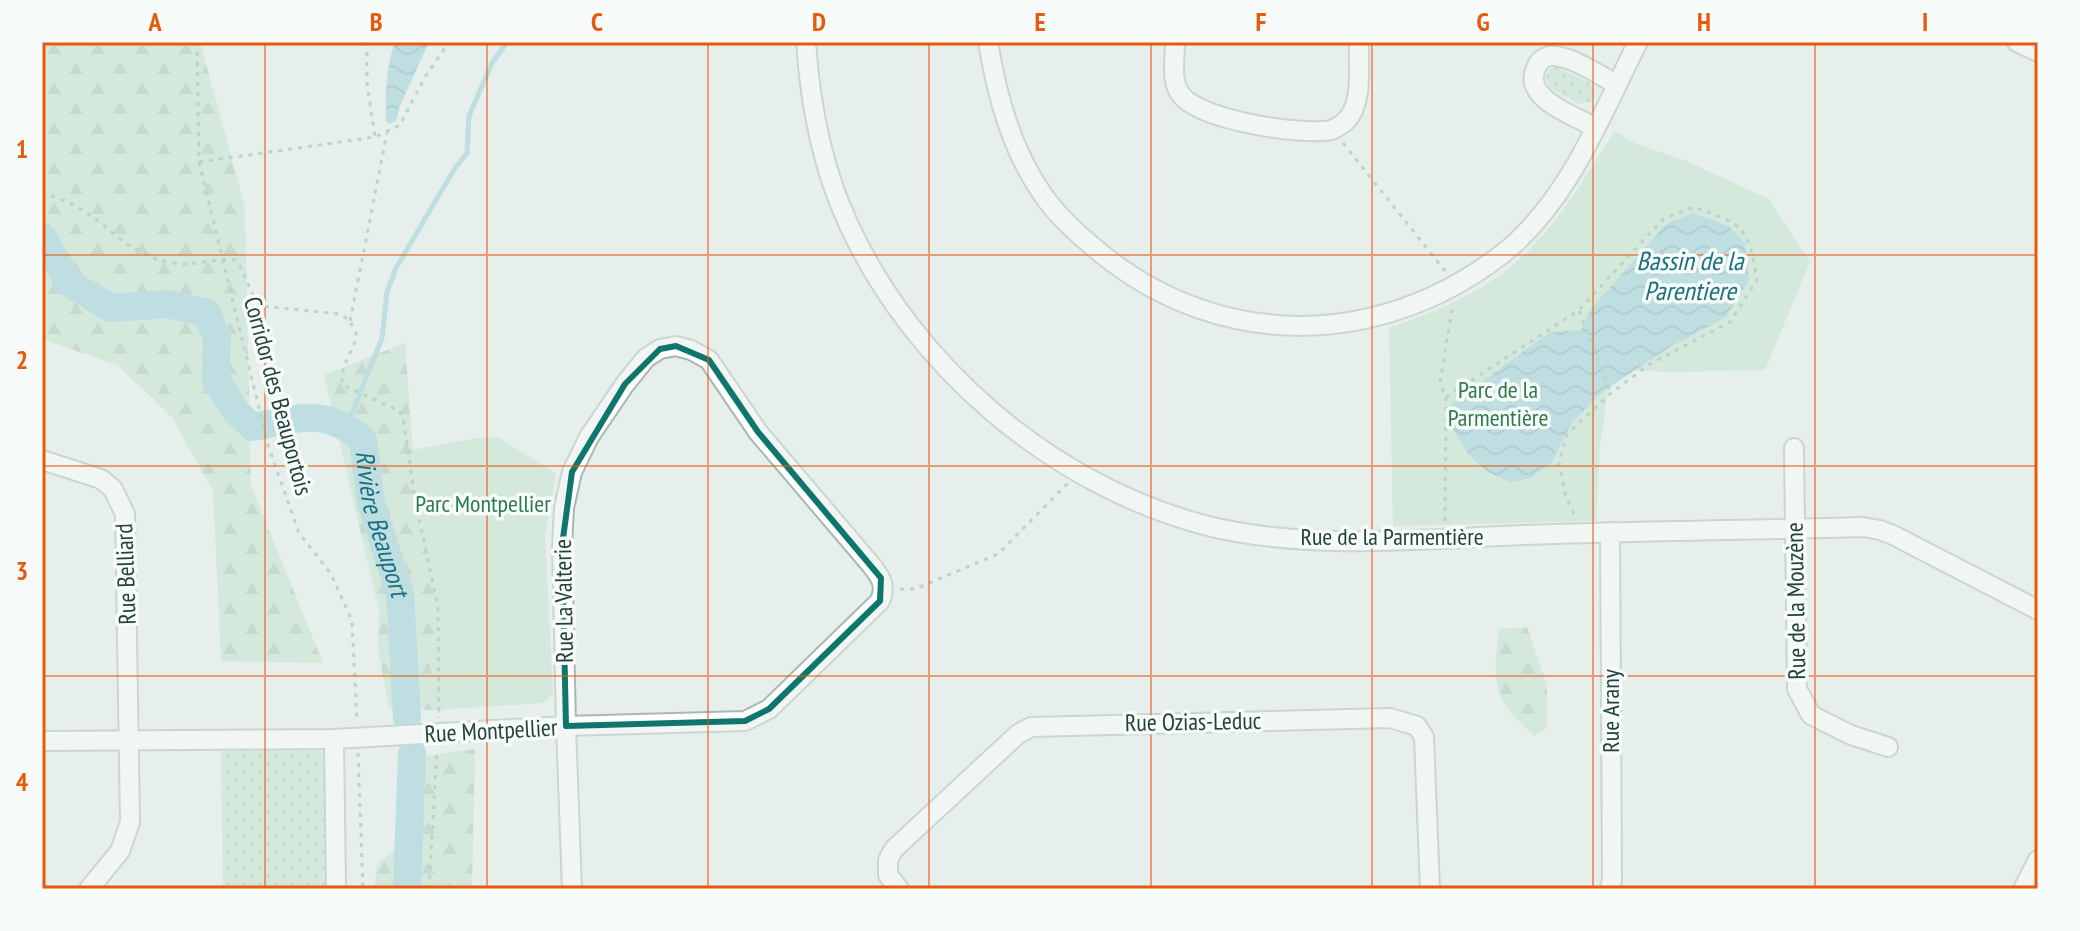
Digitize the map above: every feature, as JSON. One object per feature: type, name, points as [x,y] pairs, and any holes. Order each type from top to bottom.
[{"type":"street","name":"Rue de la Parmentière","points":[[806,42],[808,78],[823,152],[847,222],[878,278],[923,343],[984,404],[1045,451],[1130,498],[1204,525],[1264,535],[1352,541],[1863,527],[1880,530],[2038,610]]},
{"type":"street","points":[[988,42],[996,91],[1017,149],[1044,195],[1081,237],[1132,278],[1178,300],[1227,318],[1286,327],[1336,324],[1382,315],[1424,301],[1503,253],[1539,218],[1573,169],[1638,42]]},
{"type":"street","points":[[1175,42],[1174,77],[1179,93],[1191,105],[1220,116],[1268,127],[1334,129],[1350,117],[1357,99],[1359,42]]},
{"type":"street","points":[[2017,42],[2038,52]]},
{"type":"street","points":[[1594,127],[1544,99],[1534,87],[1533,74],[1538,62],[1551,55],[1565,58],[1617,84]]},
{"type":"street","name":"Rue La Valterie","points":[[572,889],[562,546],[564,508],[572,472],[589,437],[646,358],[660,349],[676,346],[709,360],[758,432],[872,566],[885,589]]},
{"type":"street","name":"Rue de la Mouzène","points":[[1794,448],[1797,689],[1811,715],[1851,735],[1888,747]]},
{"type":"street","name":"Rue Belliard","points":[[42,460],[101,479],[113,489],[125,514],[130,822],[120,851],[89,889]]},
{"type":"street","name":"Rue Arany","points":[[1610,532],[1610,889]]},
{"type":"street","name":"Rue Montpellier","points":[[42,741],[334,739],[566,726],[745,721],[769,709],[880,601],[885,589]]},
{"type":"street","name":"Rue Ozias-Leduc","points":[[899,889],[888,875],[888,860],[894,849],[1018,734],[1031,727],[1390,718],[1417,726],[1424,737],[1430,889]]},
{"type":"street","points":[[334,739],[336,889]]},
{"type":"street","points":[[2023,889],[2038,860]]},
{"type":"path","name":"Corridor des Beauportois","points":[[197,42],[199,162],[268,445],[299,533],[331,574],[352,621],[363,889]]},
{"type":"path","points":[[367,42],[367,83],[375,137]]},
{"type":"path","points":[[199,162],[375,137],[400,125],[425,77],[449,42]]},
{"type":"path","points":[[1334,129],[1455,284],[1450,336],[1440,383],[1446,397],[1445,538]]},
{"type":"path","points":[[350,321],[387,131]]},
{"type":"path","points":[[42,192],[75,206],[107,228],[127,247],[174,264],[223,258],[236,260],[243,269],[252,297],[261,306],[340,314],[350,321],[357,336],[352,352],[342,365],[342,385],[400,411],[438,606],[441,713],[435,734],[437,754],[429,889]]},
{"type":"path","points":[[1446,397],[1579,310],[1663,219],[1694,207],[1740,226],[1751,243],[1757,280],[1730,322],[1650,364],[1611,393],[1567,434],[1559,464],[1566,497],[1584,533]]},
{"type":"path","points":[[1579,310],[1611,393]]},
{"type":"path","points":[[885,589],[915,589],[998,554],[1080,472]]},
{"type":"highlighted area","points":[[676,346],[709,360],[758,432],[881,578],[880,601],[769,709],[745,721],[566,726],[562,546],[572,472],[625,384],[660,349]]},
{"type":"green space","points":[[42,42],[200,42],[245,208],[251,486],[323,663],[221,661],[213,491],[172,417],[117,365],[42,339]]},
{"type":"green space","points":[[1556,67],[1590,83],[1595,92],[1591,102],[1580,104],[1549,88],[1545,77],[1550,69]]},
{"type":"green space","name":"Parc de la Parmentière","points":[[1615,131],[1636,144],[1686,161],[1769,199],[1810,262],[1765,370],[1611,370],[1600,446],[1596,521],[1393,526],[1389,328],[1461,299],[1510,268],[1562,212]]},
{"type":"green space","points":[[405,343],[416,497],[440,611],[430,650],[433,710],[389,708],[378,649],[379,611],[324,375]]},
{"type":"green space","name":"Parc Montpellier","points":[[498,437],[556,474],[545,535],[553,693],[544,703],[433,710],[430,650],[440,611],[416,497],[413,450]]},
{"type":"green space","points":[[1527,627],[1547,686],[1547,728],[1534,736],[1510,711],[1496,677],[1499,629]]},
{"type":"green space","points":[[313,749],[322,753],[329,764],[325,889],[223,889],[221,751]]},
{"type":"green space","points":[[475,749],[472,889],[374,889],[377,865],[409,838],[418,757]]},
{"type":"water","points":[[395,42],[429,42],[396,121],[390,124],[386,121],[386,91]]},
{"type":"water","name":"Bassin de la Parentiere","points":[[1693,213],[1728,226],[1745,243],[1749,280],[1726,317],[1670,347],[1601,393],[1571,424],[1551,463],[1531,478],[1510,482],[1488,472],[1468,454],[1450,425],[1450,405],[1550,332],[1581,330],[1591,309],[1666,224]]},
{"type":"waterway","points":[[347,426],[382,338],[387,292],[396,268],[467,153],[469,116],[492,63],[507,42]]},
{"type":"waterway","name":"Rivière Beauport","points":[[42,236],[69,283],[111,308],[168,304],[207,313],[217,338],[216,380],[236,412],[253,427],[298,418],[324,419],[363,440],[371,503],[400,594],[407,717]]},
{"type":"waterway","name":"Rivière Beauport","points":[[407,889],[412,754]]}]
